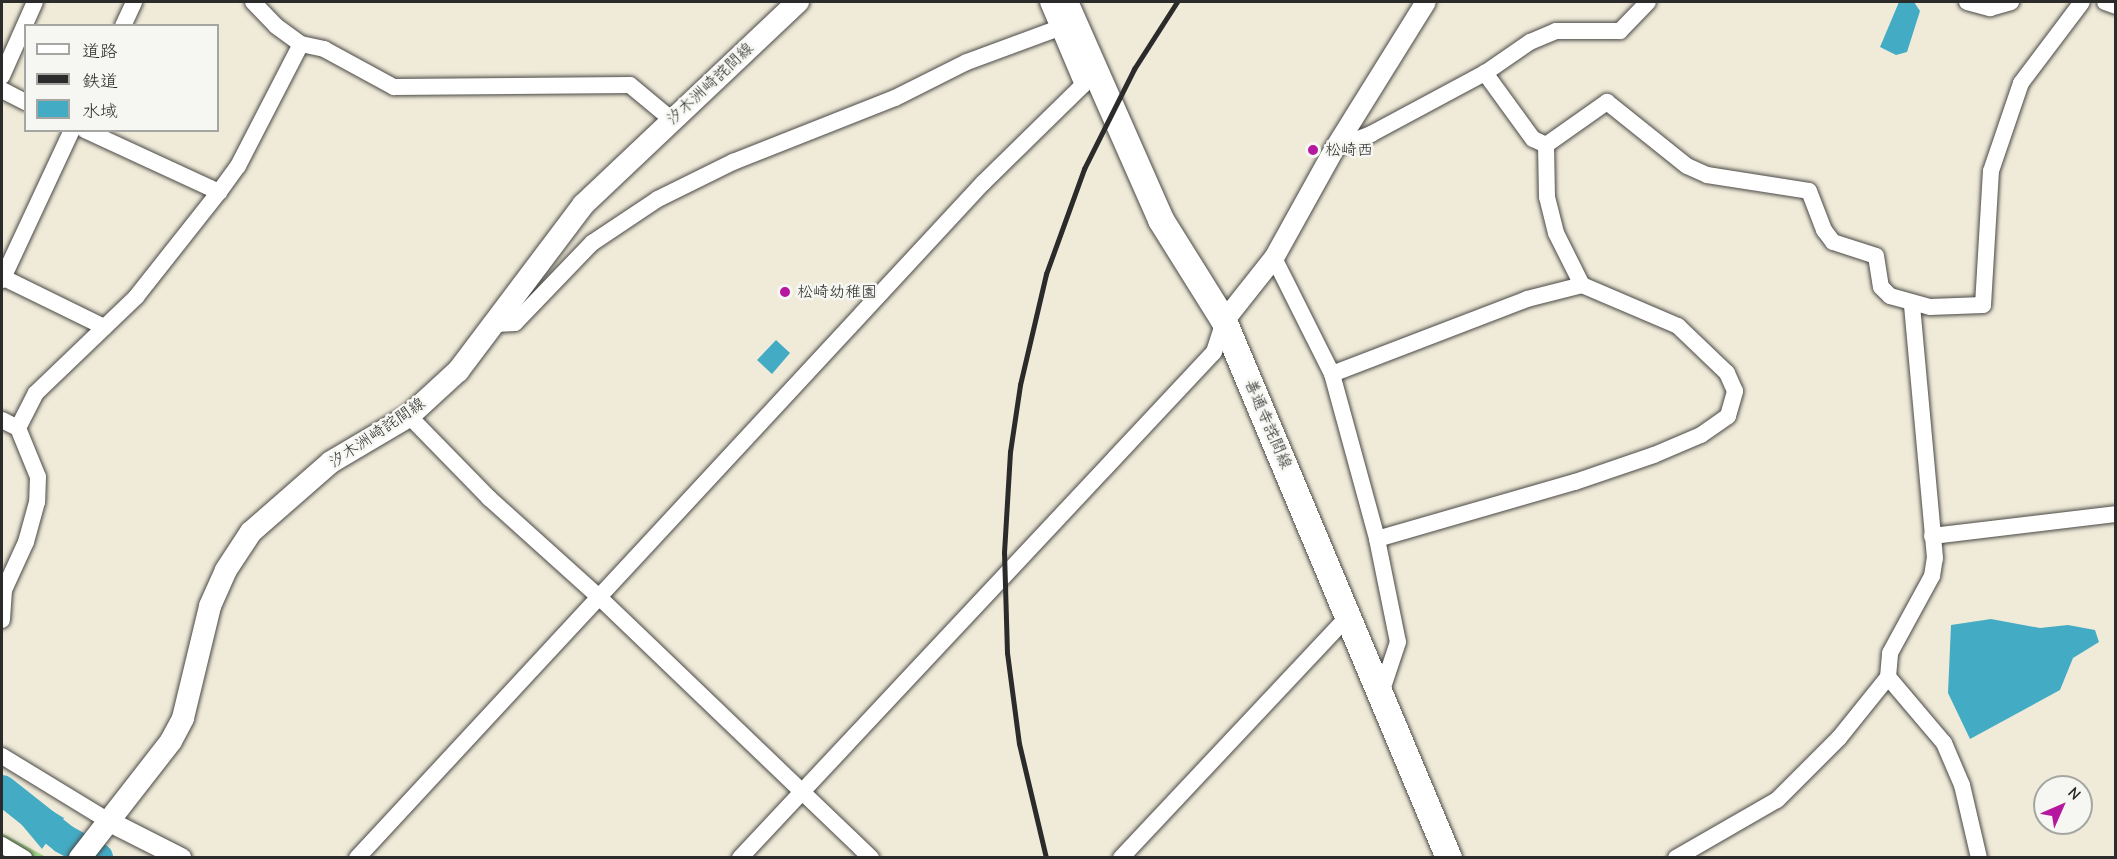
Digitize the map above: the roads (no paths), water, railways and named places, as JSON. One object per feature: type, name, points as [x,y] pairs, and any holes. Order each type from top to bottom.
[{"type":"main road","name":"汐木洲崎詫間線","points":[[80,858],[151,771],[183,718],[210,606],[226,570],[251,532],[331,462],[409,416],[458,371],[496,324],[583,205],[798,2]]},
{"type":"main road","name":"善通寺詫間線","points":[[1065,2],[1161,220],[1224,321],[1382,690],[1449,858]]},
{"type":"street","points":[[25,24],[35,2]]},
{"type":"street","points":[[124,24],[134,2]]},
{"type":"street","points":[[253,2],[276,26],[302,44],[324,49],[394,87],[630,85],[672,120]]},
{"type":"street","points":[[357,858],[983,183],[1083,85],[1048,2]]},
{"type":"street","points":[[740,858],[1214,352],[1224,321],[1274,258],[1335,148],[1426,2]]},
{"type":"street","points":[[1335,148],[1371,134],[1440,94],[1485,73],[1530,42],[1556,31],[1620,31],[1648,2]]},
{"type":"street","points":[[1967,2],[1990,8],[2011,2]]},
{"type":"street","points":[[1546,145],[1607,102],[1687,166],[1707,175],[1809,191],[1828,237],[1833,243],[1876,256],[1884,293],[1912,305],[1983,305],[1991,171],[2021,83],[2082,2]]},
{"type":"street","points":[[2105,2],[2115,6]]},
{"type":"street","points":[[2,76],[24,27]]},
{"type":"street","points":[[496,324],[515,323],[592,243],[658,198],[733,162],[895,98],[967,62],[1059,28]]},
{"type":"street","points":[[18,428],[36,393],[136,297],[219,192],[238,166],[302,44]]},
{"type":"street","points":[[1485,73],[1533,138],[1546,145]]},
{"type":"street","points":[[2,90],[24,101]]},
{"type":"street","points":[[71,132],[2,278],[104,327]]},
{"type":"street","points":[[89,132],[219,192]]},
{"type":"street","points":[[1546,145],[1547,197],[1556,233],[1582,285]]},
{"type":"street","points":[[1274,258],[1332,374],[1377,538],[1398,642],[1382,690]]},
{"type":"street","points":[[1332,374],[1527,299],[1582,285],[1678,326],[1711,354],[1727,373],[1735,391],[1728,416],[1701,435],[1586,478],[1377,538]]},
{"type":"street","points":[[1676,858],[1777,800],[1839,738],[1888,677],[1890,653],[1932,576],[1932,536],[1912,305]]},
{"type":"street","points":[[409,416],[489,498],[599,597],[872,858]]},
{"type":"street","points":[[2,420],[18,428],[38,477],[37,502],[26,542],[4,590],[2,620]]},
{"type":"street","points":[[1932,536],[2115,514]]},
{"type":"street","points":[[1121,858],[1349,615]]},
{"type":"street","points":[[1888,677],[1944,743],[1962,785],[1979,858]]},
{"type":"street","points":[[2,756],[110,822],[181,858]]},
{"type":"street","points":[[2,845],[24,858]]},
{"type":"water","points":[[1899,2],[1914,2],[1920,11],[1907,52],[1896,55],[1880,47]]},
{"type":"water","points":[[776,340],[790,353],[772,374],[757,360]]},
{"type":"water","points":[[1991,619],[2040,628],[2068,625],[2095,630],[2099,642],[2073,658],[2060,690],[1970,739],[1948,693],[1951,625]]},
{"type":"water","points":[[2,781],[64,818],[42,849],[2,801]]},
{"type":"waterway","points":[[2,790],[64,839],[98,858]]},
{"type":"railway","points":[[1046,858],[1019,744],[1007,653],[1004,553],[1010,452],[1020,385],[1046,274],[1084,169],[1134,69],[1177,2]]},
{"type":"place","name":"松崎西","points":[[1313,150]]},
{"type":"place","name":"松崎幼稚園","points":[[785,292]]}]
